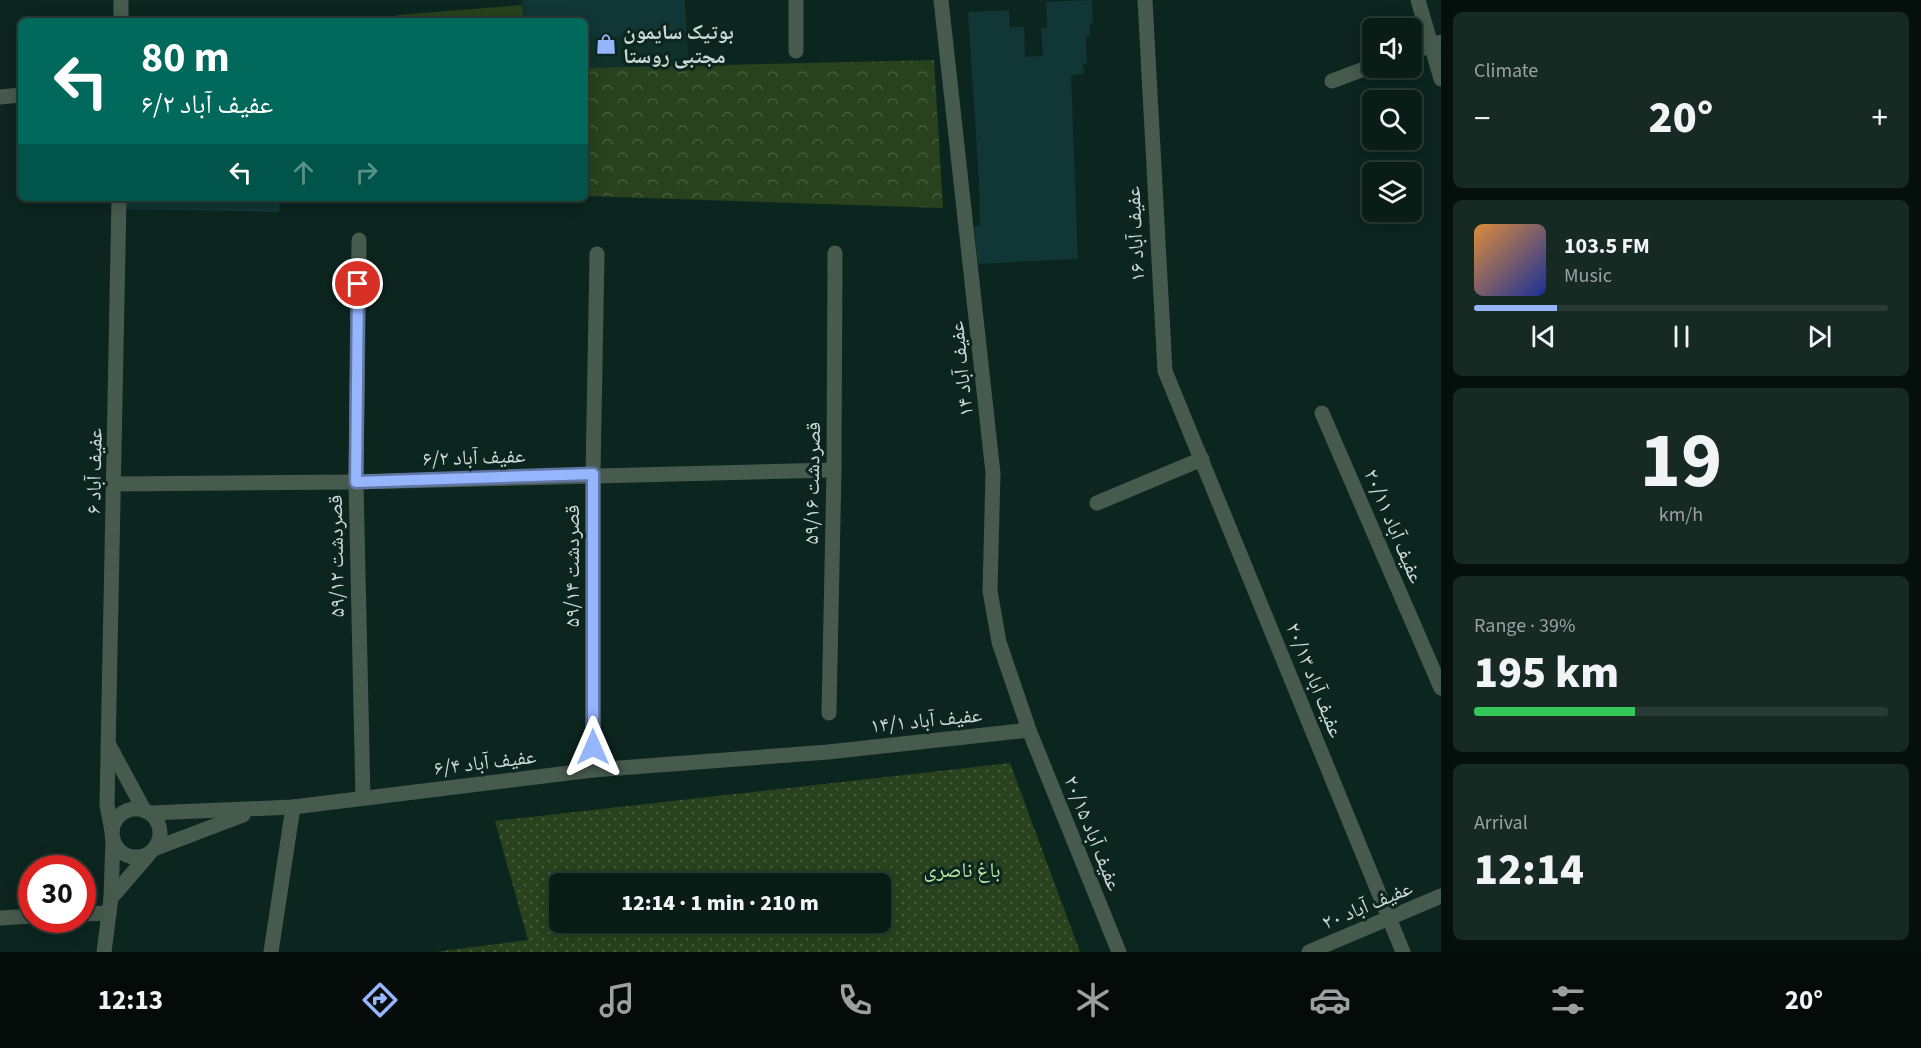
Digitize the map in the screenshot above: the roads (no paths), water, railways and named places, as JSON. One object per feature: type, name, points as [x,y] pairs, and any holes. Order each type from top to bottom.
[{"type":"street","points":[[121,0],[121,18]]},
{"type":"street","points":[[796,0],[796,51]]},
{"type":"street","name":"عفیف آباد ۱۴","points":[[941,0],[993,473],[990,591],[999,642],[1029,730]]},
{"type":"street","name":"عفیف آباد ۱۶","points":[[1145,0],[1162,355],[1167,376],[1202,459]]},
{"type":"street","points":[[1418,0],[1436,44],[1441,79]]},
{"type":"street","points":[[1332,81],[1362,70]]},
{"type":"street","points":[[0,97],[18,95]]},
{"type":"street","name":"عفیف آباد ۶","points":[[104,952],[111,898],[112,834],[106,805],[115,484],[118,201]]},
{"type":"street","name":"۵۹/۱۲ قصردشت","points":[[359,240],[356,482],[363,798]]},
{"type":"street","name":"۵۹/۱۶ قصردشت","points":[[829,713],[834,470],[835,253]]},
{"type":"street","name":"۵۹/۱۴ قصردشت","points":[[593,770],[593,474],[597,254]]},
{"type":"street","name":"عفیف آباد ۲۰/۱۱","points":[[1322,414],[1441,688]]},
{"type":"street","points":[[1097,502],[1202,459]]},
{"type":"street","name":"عفیف آباد ۲۰/۱۳","points":[[1202,459],[1403,952]]},
{"type":"street","name":"عفیف آباد ۶/۲","points":[[115,484],[356,482],[593,474],[834,470]]},
{"type":"street","name":"عفیف آباد ۱۴/۱","points":[[828,752],[1029,730]]},
{"type":"street","name":"عفیف آباد ۲۰/۱۵","points":[[1029,730],[1119,952]]},
{"type":"street","name":"عفیف آباد ۶","points":[[109,745],[148,812]]},
{"type":"street","name":"عفیف آباد ۶/۴","points":[[148,812],[293,807],[593,770],[828,752]]},
{"type":"street","points":[[271,952],[293,807]]},
{"type":"street","points":[[111,898],[152,851],[161,834],[160,826],[148,812],[137,809],[123,813],[114,824],[112,834],[117,848],[127,855],[138,858],[152,851]]},
{"type":"street","name":"عفیف آباد ۶/۴","points":[[152,851],[255,810]]},
{"type":"street","name":"عفیف آباد ۲۰","points":[[1309,952],[1441,896]]},
{"type":"street","points":[[96,913],[109,913]]},
{"type":"street","points":[[0,918],[18,917]]},
{"type":"place","name":"بوتیک سایمون مجتبی روستا","points":[[606,44]]},
{"type":"park label","name":"باغ ناصری","points":[[962,870]]}]
